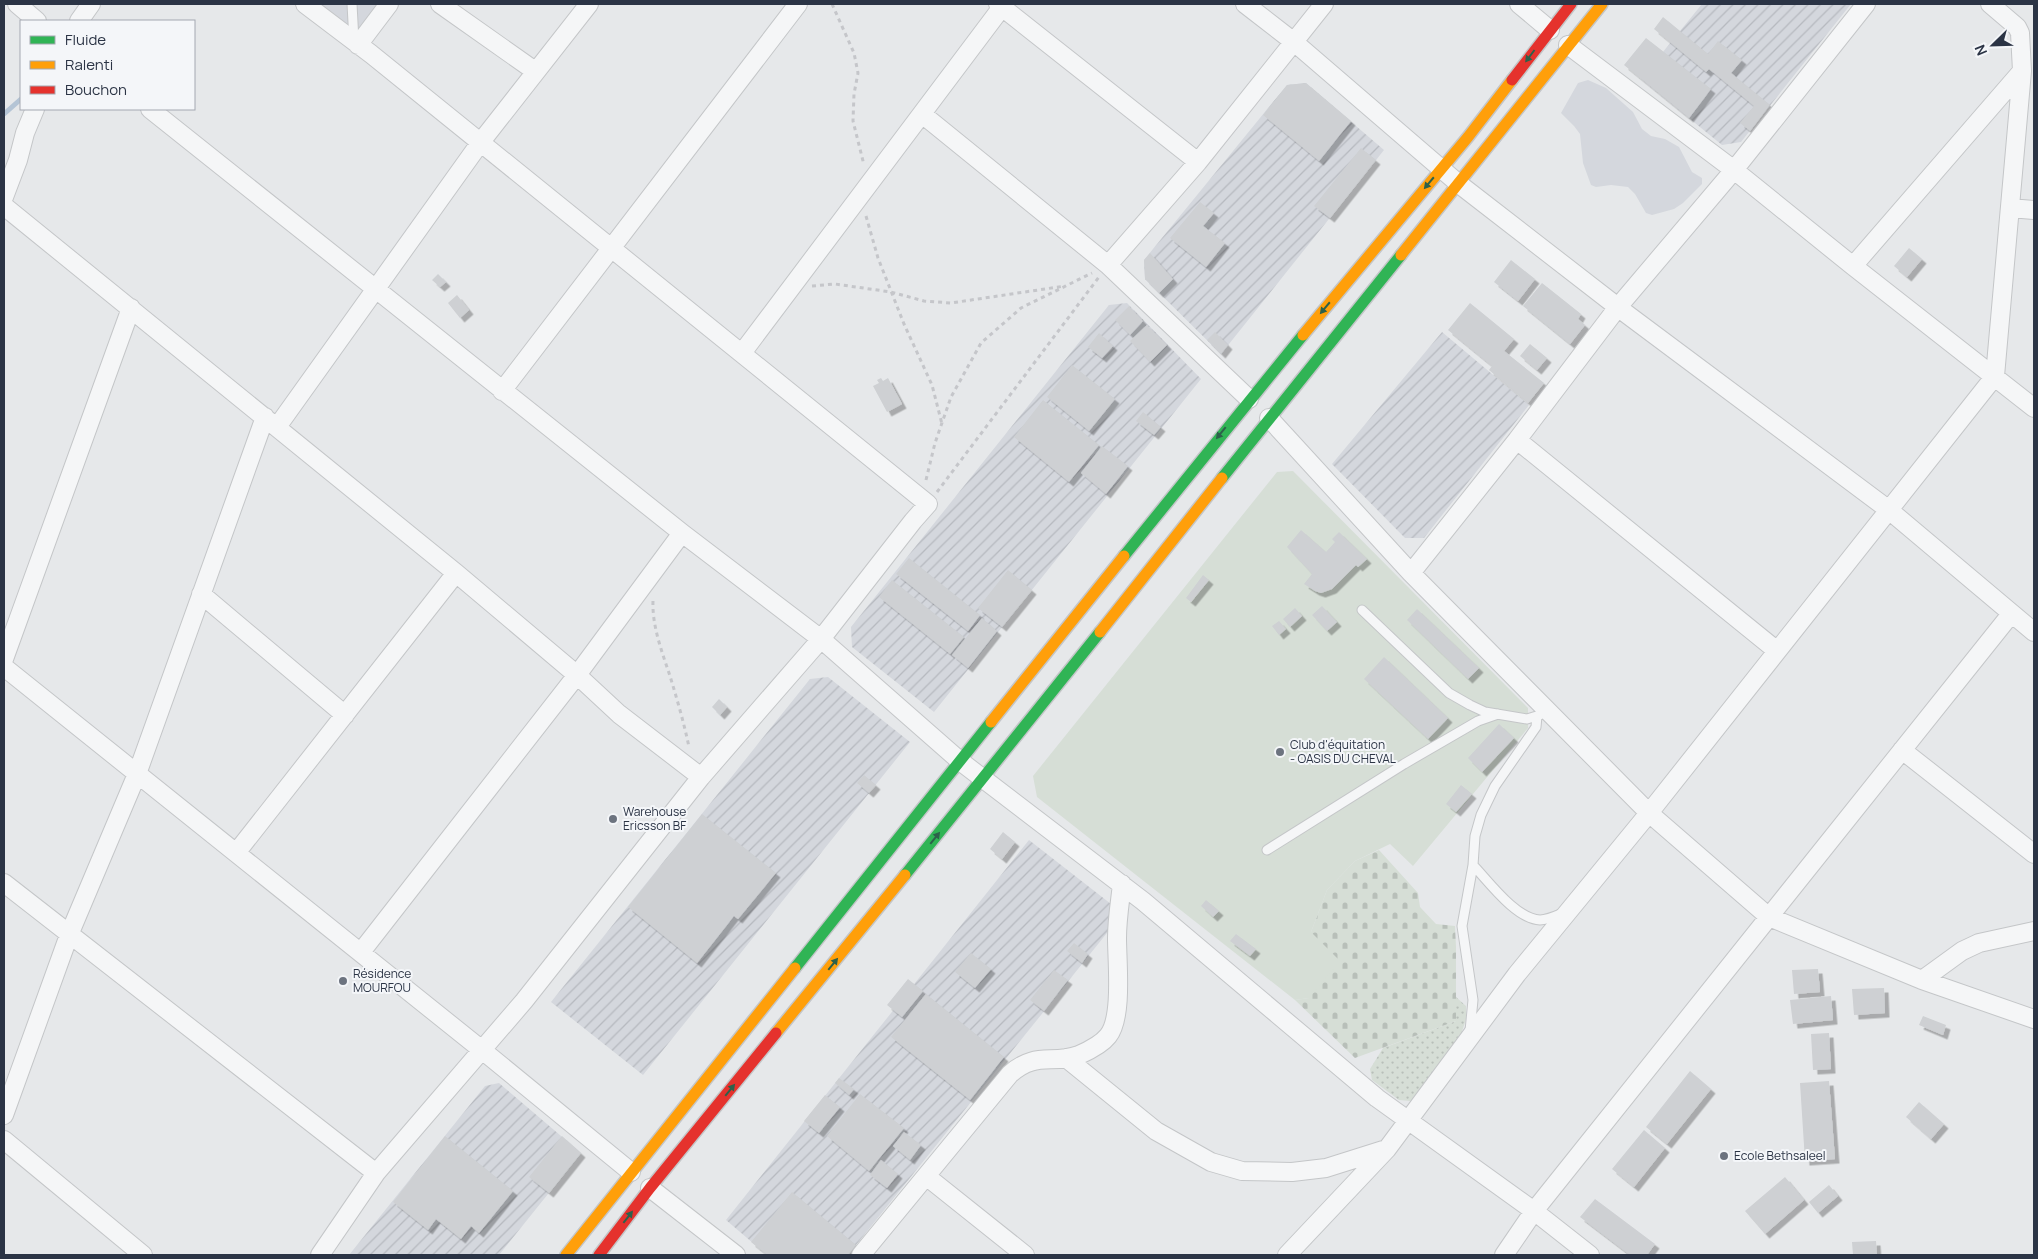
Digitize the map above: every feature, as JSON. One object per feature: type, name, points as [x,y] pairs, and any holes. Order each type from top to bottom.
[{"type":"street","points":[[17,4],[35,20]]},
{"type":"street","points":[[80,20],[92,4]]},
{"type":"street","points":[[306,4],[371,54],[925,501],[913,521],[821,639],[694,772],[547,972],[376,1173],[320,1255]]},
{"type":"street","points":[[356,44],[389,4]]},
{"type":"street","points":[[440,4],[535,71]]},
{"type":"street","points":[[4,1115],[70,935],[137,774],[202,594],[271,422],[376,290],[480,143],[588,4]]},
{"type":"street","points":[[502,391],[798,4]]},
{"type":"street","points":[[1245,4],[1294,42],[1459,184],[1618,307],[1888,510],[2034,632]]},
{"type":"street","points":[[1108,265],[1198,162],[1324,4]]},
{"type":"street","points":[[1519,4],[1550,30]]},
{"type":"street","points":[[566,1255],[1249,399],[1442,169],[1571,4]]},
{"type":"street","points":[[599,1255],[650,1188],[984,778],[1269,418],[1602,4]]},
{"type":"street","points":[[1411,573],[1517,440],[1618,307],[1734,170],[1866,4]]},
{"type":"street","points":[[1287,1255],[1387,1149],[1469,1036],[1517,974],[1649,813],[1776,650],[1995,376],[2022,71],[2020,33],[2017,27],[1990,4]]},
{"type":"street","points":[[742,353],[922,114],[1000,6],[1198,162]]},
{"type":"street","points":[[1568,45],[1734,170],[1852,266],[2034,408]]},
{"type":"street","points":[[1852,266],[2022,71]]},
{"type":"street","points":[[4,197],[35,110]]},
{"type":"street","points":[[151,110],[682,534],[821,639],[960,761],[1122,884],[1407,1120],[1534,1211],[1590,1255]]},
{"type":"street","points":[[922,114],[1108,265],[1249,399]]},
{"type":"street","points":[[4,206],[456,573],[577,676],[618,714],[678,757],[694,772]]},
{"type":"street","points":[[2010,208],[2034,210]]},
{"type":"street","points":[[4,659],[131,308]]},
{"type":"street","points":[[1269,418],[1544,714],[1649,813],[1769,917],[1922,980],[2034,1019]]},
{"type":"street","points":[[1517,440],[1776,650]]},
{"type":"street","points":[[361,952],[577,676],[682,534]]},
{"type":"street","points":[[236,854],[456,573]]},
{"type":"street","points":[[202,594],[345,715]]},
{"type":"street","points":[[1504,1255],[1534,1211],[2011,614]]},
{"type":"street","points":[[4,667],[361,952],[631,1172]]},
{"type":"street","points":[[1902,750],[2034,854]]},
{"type":"street","points":[[4,883],[376,1173]]},
{"type":"street","points":[[861,1255],[1010,1074],[1021,1064],[1033,1060],[1066,1058],[1080,1054],[1098,1045],[1108,1036],[1116,1016],[1117,936],[1122,884]]},
{"type":"street","points":[[1922,980],[1962,951],[1979,944],[2034,931]]},
{"type":"street","points":[[1066,1058],[1156,1131],[1211,1162],[1242,1170],[1292,1172],[1326,1168],[1387,1149]]},
{"type":"street","points":[[4,1140],[143,1255]]},
{"type":"street","points":[[926,1176],[1025,1255]]},
{"type":"street","points":[[650,1188],[736,1255]]},
{"type":"lane","points":[[352,4],[356,44]]},
{"type":"lane","points":[[1362,610],[1449,693],[1470,705],[1486,712],[1528,718],[1544,714]]},
{"type":"lane","points":[[1267,850],[1404,764],[1478,721],[1498,714]]},
{"type":"lane","points":[[1469,1036],[1473,1016],[1473,1000],[1462,926],[1473,866],[1475,836],[1481,814],[1495,786],[1544,714]]},
{"type":"lane","points":[[1473,866],[1515,909],[1530,918],[1541,920],[1571,910]]},
{"type":"path","points":[[832,4],[854,53],[858,73],[852,121],[864,168],[866,215],[878,258],[891,292],[932,385],[942,424]]},
{"type":"path","points":[[925,501],[942,424],[951,397],[981,343],[1021,308],[1071,285],[1108,265]]},
{"type":"path","points":[[925,501],[1108,265]]},
{"type":"path","points":[[786,295],[810,287],[835,284],[891,292],[924,301],[951,303],[1071,285]]},
{"type":"path","points":[[654,573],[652,610],[676,695],[694,772]]},
{"type":"shaded area","points":[[309,4],[384,4],[355,41]]},
{"type":"shaded area","points":[[1702,4],[1851,4],[1741,142],[1722,145],[1641,79]]},
{"type":"shaded area","points":[[1588,80],[1606,88],[1633,112],[1642,129],[1651,136],[1665,139],[1679,147],[1692,172],[1702,178],[1702,184],[1683,203],[1674,209],[1652,215],[1646,213],[1635,194],[1628,187],[1611,185],[1596,187],[1591,185],[1583,163],[1580,134],[1561,113],[1578,83]]},
{"type":"shaded area","points":[[1306,83],[1384,150],[1221,354],[1145,279],[1144,260],[1287,85]]},
{"type":"shaded area","points":[[1127,303],[1201,379],[934,712],[852,647],[851,627],[1109,305]]},
{"type":"shaded area","points":[[1442,332],[1529,405],[1424,538],[1405,538],[1332,464]]},
{"type":"shaded area","points":[[828,677],[910,742],[643,1075],[551,1002],[810,679]]},
{"type":"shaded area","points":[[1029,840],[1111,904],[1115,923],[848,1255],[767,1255],[726,1220]]},
{"type":"shaded area","points":[[499,1083],[581,1153],[499,1255],[349,1255],[485,1086]]},
{"type":"green space","name":"Club d'équitation - OASIS DU CHEVAL","points":[[1293,471],[1528,708],[1528,728],[1413,866],[1390,844],[1355,861],[1327,890],[1311,932],[1340,961],[1309,998],[1295,1000],[1037,797],[1033,776],[1277,472]]},
{"type":"green space","points":[[1379,850],[1418,893],[1420,907],[1436,924],[1455,926],[1456,1021],[1355,1058],[1295,1000],[1309,998],[1311,932],[1327,890],[1355,861]]},
{"type":"green space","points":[[1456,997],[1466,1006],[1466,1019],[1458,1044],[1421,1094],[1410,1101],[1399,1100],[1372,1080],[1370,1069],[1383,1048],[1456,1021]]},
{"type":"building","points":[[1663,17],[1708,54],[1718,41],[1742,60],[1731,73],[1770,105],[1750,131],[1740,123],[1754,106],[1709,69],[1706,72],[1654,29]]},
{"type":"building","points":[[1646,38],[1711,89],[1689,118],[1624,65]]},
{"type":"building","points":[[1306,83],[1351,121],[1319,161],[1263,115],[1287,85]]},
{"type":"building","points":[[1361,148],[1376,160],[1330,218],[1314,206]]},
{"type":"building","points":[[1200,202],[1214,213],[1203,226],[1225,243],[1206,267],[1170,238]]},
{"type":"building","points":[[1909,248],[1922,259],[1907,277],[1894,266]]},
{"type":"building","points":[[1150,253],[1173,279],[1159,293],[1145,279],[1144,260]]},
{"type":"building","points":[[1511,260],[1535,279],[1518,301],[1494,282]]},
{"type":"building","points":[[438,274],[446,282],[440,287],[432,280]]},
{"type":"building","points":[[1542,283],[1581,314],[1578,319],[1585,325],[1570,344],[1523,306]]},
{"type":"building","points":[[457,295],[469,310],[460,318],[448,303]]},
{"type":"building","points":[[1470,303],[1514,339],[1504,351],[1544,383],[1528,403],[1489,370],[1492,366],[1448,330]]},
{"type":"building","points":[[1129,306],[1143,321],[1130,335],[1115,320]]},
{"type":"building","points":[[1147,325],[1167,345],[1150,362],[1130,341]]},
{"type":"building","points":[[1215,332],[1228,345],[1221,354],[1207,340]]},
{"type":"building","points":[[1099,333],[1113,346],[1102,358],[1088,347]]},
{"type":"building","points":[[1530,344],[1547,358],[1537,370],[1520,356]]},
{"type":"building","points":[[1072,365],[1115,399],[1089,431],[1047,397]]},
{"type":"building","points":[[881,378],[883,381],[888,378],[902,404],[887,412],[873,386],[879,383],[877,380]]},
{"type":"building","points":[[1043,400],[1099,445],[1069,482],[1014,437]]},
{"type":"building","points":[[1143,412],[1161,427],[1154,435],[1136,421]]},
{"type":"building","points":[[1102,446],[1128,466],[1106,494],[1081,473]]},
{"type":"building","points":[[1301,530],[1326,552],[1335,542],[1332,539],[1339,532],[1367,559],[1358,567],[1356,565],[1332,589],[1321,593],[1315,591],[1304,584],[1312,574],[1287,547]]},
{"type":"building","points":[[909,558],[980,615],[968,631],[896,574]]},
{"type":"building","points":[[1008,570],[1032,590],[1002,627],[978,608]]},
{"type":"building","points":[[1203,575],[1209,580],[1191,602],[1186,598]]},
{"type":"building","points":[[892,580],[964,637],[950,654],[879,597]]},
{"type":"building","points":[[1322,606],[1337,622],[1327,631],[1312,615]]},
{"type":"building","points":[[1295,608],[1302,616],[1290,627],[1283,619]]},
{"type":"building","points":[[1417,609],[1479,668],[1468,679],[1407,620]]},
{"type":"building","points":[[982,618],[997,631],[968,668],[952,655]]},
{"type":"building","points":[[1279,621],[1286,629],[1279,635],[1272,626]]},
{"type":"building","points":[[1384,657],[1448,718],[1428,739],[1364,679]]},
{"type":"building","points":[[719,699],[727,707],[720,715],[712,707]]},
{"type":"building","points":[[1499,724],[1514,738],[1482,772],[1468,758]]},
{"type":"building","points":[[864,775],[876,785],[869,793],[857,783]]},
{"type":"building","points":[[1461,785],[1472,794],[1456,812],[1446,804]]},
{"type":"building","points":[[702,814],[776,873],[738,919],[734,916],[697,963],[628,907]]},
{"type":"building","points":[[1003,832],[1015,842],[1002,859],[990,849]]},
{"type":"building","points":[[1206,900],[1219,911],[1213,917],[1201,906]]},
{"type":"building","points":[[1236,934],[1256,949],[1250,956],[1230,941]]},
{"type":"building","points":[[1074,943],[1088,954],[1082,963],[1067,951]]},
{"type":"building","points":[[971,953],[991,969],[975,988],[955,972]]},
{"type":"building","points":[[1818,969],[1820,992],[1794,994],[1792,970]]},
{"type":"building","points":[[1054,970],[1068,980],[1044,1011],[1030,1000]]},
{"type":"building","points":[[908,979],[923,991],[902,1017],[887,1005]]},
{"type":"building","points":[[1884,988],[1885,1013],[1854,1015],[1852,989]]},
{"type":"building","points":[[926,994],[1004,1057],[970,1100],[891,1037]]},
{"type":"building","points":[[1831,996],[1833,1020],[1793,1024],[1790,1000]]},
{"type":"building","points":[[1923,1016],[1946,1025],[1943,1035],[1919,1025]]},
{"type":"building","points":[[1829,1033],[1831,1069],[1813,1070],[1811,1034]]},
{"type":"building","points":[[1690,1071],[1711,1089],[1667,1144],[1646,1127]]},
{"type":"building","points":[[839,1078],[854,1089],[849,1095],[835,1083]]},
{"type":"building","points":[[1829,1081],[1835,1159],[1805,1161],[1800,1083]]},
{"type":"building","points":[[860,1094],[904,1128],[869,1171],[827,1136]]},
{"type":"building","points":[[825,1095],[840,1107],[819,1133],[804,1121]]},
{"type":"building","points":[[1919,1102],[1944,1124],[1931,1139],[1906,1117]]},
{"type":"building","points":[[1644,1130],[1665,1148],[1634,1187],[1612,1169]]},
{"type":"building","points":[[904,1132],[921,1145],[910,1160],[893,1146]]},
{"type":"building","points":[[445,1136],[513,1191],[479,1233],[471,1226],[461,1239],[436,1219],[428,1230],[393,1202]]},
{"type":"building","points":[[562,1136],[581,1153],[549,1193],[529,1177]]},
{"type":"building","points":[[881,1160],[898,1174],[887,1188],[870,1175]]},
{"type":"building","points":[[1785,1177],[1804,1200],[1765,1234],[1745,1211]]},
{"type":"building","points":[[1829,1185],[1838,1196],[1818,1213],[1809,1202]]},
{"type":"building","points":[[792,1192],[856,1245],[848,1255],[767,1255],[751,1242]]},
{"type":"building","points":[[1595,1199],[1655,1244],[1647,1255],[1630,1255],[1580,1217]]},
{"type":"building","points":[[1876,1241],[1877,1255],[1853,1255],[1852,1242]]},
{"type":"waterway","points":[[4,114],[20,100]]},
{"type":"traffic: fast","points":[[1222,478],[1401,255]]},
{"type":"traffic: fast","points":[[1124,556],[1303,335]]},
{"type":"traffic: fast","points":[[905,875],[1100,632]]},
{"type":"traffic: fast","points":[[795,968],[991,722]]},
{"type":"traffic: slow","points":[[1401,255],[1602,4]]},
{"type":"traffic: slow","points":[[1303,335],[1468,137],[1512,80]]},
{"type":"traffic: slow","points":[[1100,632],[1222,478]]},
{"type":"traffic: slow","points":[[991,722],[1124,556]]},
{"type":"traffic: slow","points":[[776,1033],[905,875]]},
{"type":"traffic: slow","points":[[566,1255],[795,968]]},
{"type":"traffic: jam","points":[[1512,80],[1571,4]]},
{"type":"traffic: jam","points":[[599,1255],[650,1188],[776,1033]]},
{"type":"place","name":"Club d'équitation - OASIS DU CHEVAL","points":[[1280,752]]},
{"type":"place","name":"Warehouse Ericsson BF","points":[[613,819]]},
{"type":"place","name":"Résidence MOURFOU","points":[[343,981]]},
{"type":"place","name":"Ecole Bethsaleel","points":[[1724,1156]]}]
